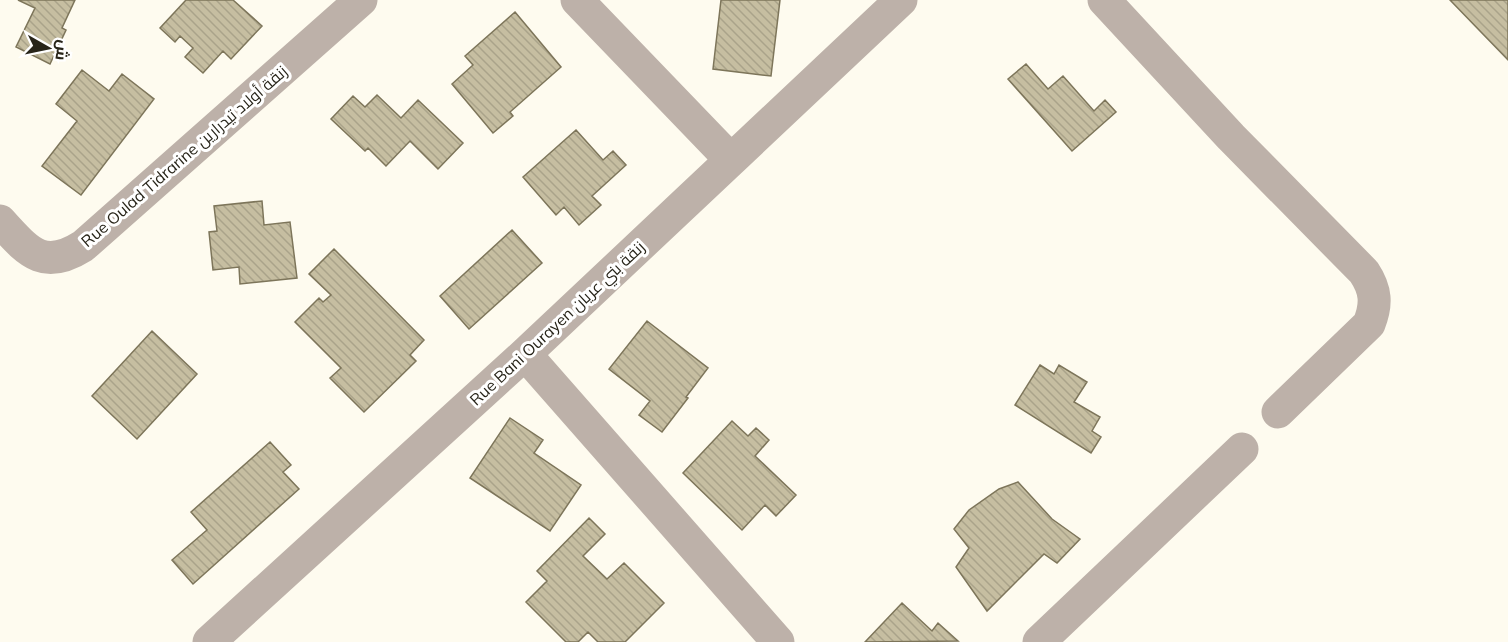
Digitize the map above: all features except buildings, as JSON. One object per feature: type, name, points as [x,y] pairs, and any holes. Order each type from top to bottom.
[{"type":"street","name":"Rue Oulad Tidrarine زنقة أولاد تيدرارين","points":[[0,221],[26,248],[41,258],[72,253],[83,246],[361,0]]},
{"type":"street","points":[[577,0],[731,160]]},
{"type":"street","name":"Rue Bani Ourayen زنقة بني عريان","points":[[209,642],[525,354],[901,0]]},
{"type":"street","points":[[1104,0],[1231,137],[1364,272],[1372,284],[1375,297],[1374,311],[1369,324],[1278,412]]},
{"type":"street","points":[[525,354],[778,642]]},
{"type":"street","points":[[1039,642],[1242,449]]}]
